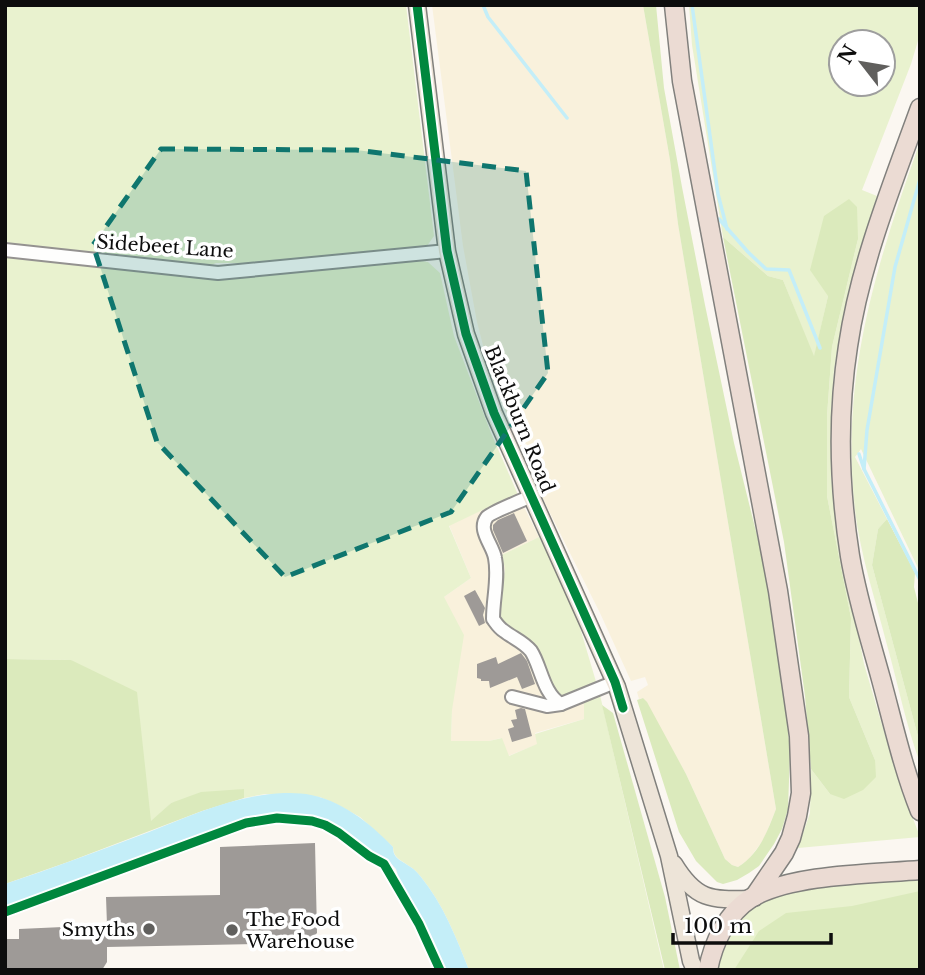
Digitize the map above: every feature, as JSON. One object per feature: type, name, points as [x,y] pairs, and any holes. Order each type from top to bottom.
[{"type":"highway","points":[[674,5],[682,81],[778,592],[799,736],[800,793],[791,838],[784,853],[752,898],[737,911],[723,930],[712,951],[708,970]]},
{"type":"highway","points":[[920,108],[883,210],[862,279],[848,345],[840,428],[842,492],[851,559],[891,718],[920,811]]},
{"type":"highway","points":[[752,898],[771,890],[825,878],[920,870]]},
{"type":"main road","name":"Blackburn Road","points":[[418,5],[447,251],[467,334],[494,412],[615,682],[669,856],[695,970]]},
{"type":"main road","name":"Blackburn Road","points":[[669,856],[688,884],[700,893],[716,899],[752,898]]},
{"type":"lane","name":"Sidebeet Lane","points":[[5,250],[218,273],[447,251]]},
{"type":"lane","points":[[532,496],[491,513],[484,522],[483,529],[495,557],[497,582],[493,619],[501,629],[530,650],[549,691],[561,704]]},
{"type":"lane","points":[[512,697],[547,706],[561,704],[615,682]]},
{"type":"highlighted area","points":[[161,149],[356,150],[526,171],[548,373],[451,512],[285,577],[157,442],[93,245]]},
{"type":"shaded area","points":[[432,5],[643,5],[776,809],[764,839],[749,859],[738,867],[725,859],[686,774],[643,698],[639,699],[637,692],[648,685],[645,677],[631,681],[540,493],[490,373],[477,322],[463,246]]},
{"type":"shaded area","points":[[519,497],[539,537],[502,555],[505,568],[500,590],[597,685],[600,695],[584,701],[584,719],[535,733],[538,744],[508,756],[501,738],[489,741],[451,741],[452,710],[444,597],[471,578],[449,525]]},
{"type":"green space","points":[[5,5],[406,5],[434,236],[427,246],[420,249],[270,263],[216,263],[209,266],[5,245]]},
{"type":"green space","points":[[643,5],[656,5],[664,88],[705,305],[734,443],[769,584],[783,677],[790,752],[788,809],[782,829],[759,866],[737,880],[723,884],[717,882],[696,861],[679,832],[637,700],[643,698],[647,702],[686,774],[725,859],[738,867],[757,849],[776,809]]},
{"type":"green space","points":[[689,5],[920,5],[920,34],[911,64],[862,190],[877,196],[852,280],[834,369],[831,476],[835,513],[864,664],[898,779],[920,837],[798,848],[810,813],[811,769],[830,794],[875,760],[849,697],[851,618],[827,496],[827,416],[832,347],[858,239],[828,296],[814,358],[783,280],[768,276],[723,237],[692,45]]},
{"type":"green space","points":[[920,142],[920,572],[861,449],[855,457],[887,519],[878,529],[872,565],[920,744],[920,763],[864,561],[857,527],[852,461],[857,368],[865,323],[889,233]]},
{"type":"green space","points":[[849,199],[857,207],[858,239],[832,347],[827,416],[827,496],[851,618],[849,697],[875,760],[876,777],[863,790],[844,799],[830,794],[811,769],[805,696],[784,542],[723,237],[768,276],[783,280],[814,356],[828,296],[810,270],[824,216]]},
{"type":"green space","points":[[5,252],[232,277],[416,260],[428,262],[440,273],[454,336],[519,497],[491,506],[449,526],[471,578],[444,597],[464,635],[452,710],[451,741],[489,741],[502,738],[509,756],[537,744],[535,734],[584,719],[584,700],[600,695],[664,970],[469,970],[442,910],[418,874],[398,858],[393,847],[360,817],[320,797],[265,794],[244,798],[244,789],[171,803],[151,822],[71,660],[5,659]]},
{"type":"green space","points":[[887,519],[915,573],[914,587],[920,611],[920,744],[872,565],[878,529]]},
{"type":"green space","points":[[539,537],[578,621],[597,685],[563,698],[557,696],[521,635],[505,624],[496,609],[505,568],[502,555]]},
{"type":"green space","points":[[5,659],[71,660],[137,692],[151,821],[171,803],[201,792],[244,789],[244,798],[5,884]]},
{"type":"green space","points":[[602,705],[613,713],[665,897],[680,970],[665,970]]},
{"type":"green space","points":[[920,871],[920,970],[708,970],[718,938],[771,890]]},
{"type":"green space","points":[[920,891],[920,970],[734,970],[759,931],[786,913],[852,906]]},
{"type":"water","points":[[284,793],[306,794],[331,801],[354,813],[384,838],[393,847],[396,857],[417,872],[429,887],[454,933],[469,970],[446,970],[396,869],[386,858],[373,853],[324,822],[305,817],[275,817],[246,822],[5,911],[5,884],[215,807],[248,798]]},
{"type":"building","points":[[514,513],[527,541],[503,553],[493,525]]},
{"type":"building","points":[[475,590],[485,608],[485,623],[479,626],[464,596]]},
{"type":"building","points":[[521,653],[527,661],[535,684],[522,689],[517,677],[490,688],[489,681],[477,678],[477,664],[496,657],[498,664]]},
{"type":"building","points":[[525,709],[532,736],[512,742],[508,729],[514,727],[511,720],[517,719],[515,710]]},
{"type":"building","points":[[315,843],[317,933],[307,943],[107,947],[107,962],[102,970],[5,970],[5,939],[19,939],[19,929],[107,925],[106,897],[220,895],[220,847]]},
{"type":"waterway","points":[[483,5],[488,17],[567,118]]},
{"type":"waterway","points":[[692,5],[718,194],[727,229]]},
{"type":"waterway","points":[[864,469],[867,430],[895,267],[920,179]]},
{"type":"waterway","points":[[719,219],[766,269],[789,270],[820,348]]},
{"type":"waterway","points":[[859,454],[920,580]]},
{"type":"cycle path","points":[[417,5],[447,251],[466,334],[494,413],[615,682],[623,708]]},
{"type":"cycle path","points":[[5,912],[246,823],[277,818],[312,821],[339,833],[384,864],[419,924],[440,970]]},
{"type":"place","name":"Smyths","points":[[149,929]]},
{"type":"place","name":"The Food Warehouse","points":[[232,930]]}]
